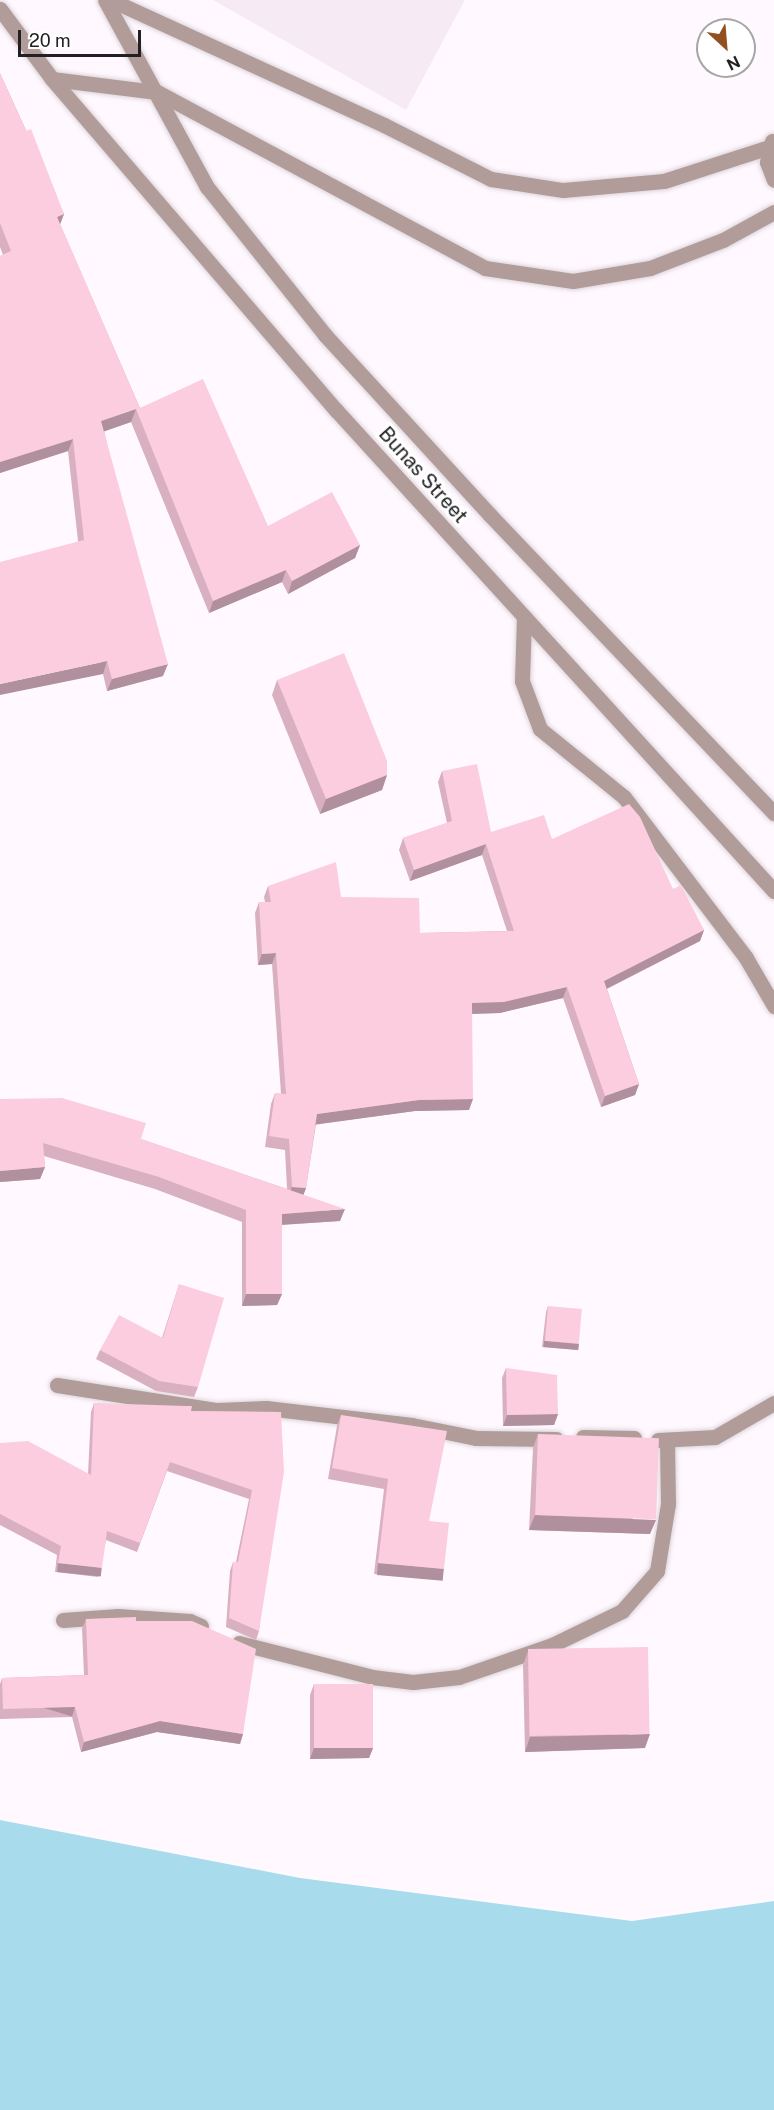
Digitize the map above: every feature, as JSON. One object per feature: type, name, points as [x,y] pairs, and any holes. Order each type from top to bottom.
[{"type":"street","name":"Bunas Street","points":[[105,0],[207,187],[325,335],[490,515],[774,813]]},
{"type":"street","points":[[111,0],[384,125],[491,179],[563,190],[664,181],[771,143]]},
{"type":"street","name":"Bunas Street","points":[[0,9],[52,79],[336,410],[774,891]]},
{"type":"street","points":[[52,79],[157,92],[485,268],[573,281],[650,268],[723,240],[774,212]]},
{"type":"street","points":[[771,143],[767,162],[774,180]]},
{"type":"street","points":[[524,617],[522,681],[540,729],[624,797],[746,958],[774,1006]]},
{"type":"street","points":[[57,1385],[217,1410],[266,1408],[412,1425],[476,1438],[606,1435],[667,1441],[715,1437],[774,1403]]},
{"type":"street","points":[[63,1620],[118,1616],[190,1622],[254,1650],[413,1682],[459,1677],[552,1645],[622,1611],[657,1571],[669,1504],[667,1441]]},
{"type":"shaded area","points":[[213,0],[465,0],[406,110]]},
{"type":"water","points":[[0,1820],[300,1878],[632,1921],[774,1901],[774,2110],[0,2110]]},
{"type":"building","points":[[0,73],[26,131],[31,129],[64,214],[57,217],[140,408],[203,379],[268,526],[332,492],[360,545],[292,581],[286,570],[213,601],[136,409],[101,421],[168,664],[112,679],[107,661],[0,684],[0,562],[84,540],[73,439],[0,462],[0,256],[11,251],[0,223]]},
{"type":"building","points":[[344,653],[387,761],[387,775],[326,799],[277,680]]},
{"type":"building","points":[[477,764],[491,832],[544,815],[552,839],[629,804],[640,817],[673,889],[681,885],[704,930],[604,981],[639,1084],[605,1096],[567,987],[504,1002],[472,1003],[473,1099],[419,1100],[317,1114],[306,1188],[292,1187],[289,1139],[269,1136],[275,1093],[286,1094],[276,953],[262,954],[259,902],[271,902],[268,886],[336,862],[341,897],[419,898],[420,933],[514,931],[486,844],[414,870],[403,838],[452,821],[442,771]]},
{"type":"building","points":[[62,1098],[146,1123],[141,1139],[345,1209],[282,1214],[282,1294],[246,1294],[246,1210],[159,1177],[43,1143],[45,1167],[0,1171],[0,1099]]},
{"type":"building","points":[[179,1284],[224,1298],[198,1387],[159,1381],[100,1350],[119,1315],[163,1338]]},
{"type":"building","points":[[548,1306],[582,1309],[579,1344],[545,1341]]},
{"type":"building","points":[[506,1368],[557,1375],[558,1414],[507,1415]]},
{"type":"building","points":[[94,1403],[192,1406],[191,1411],[281,1412],[284,1472],[259,1631],[229,1618],[233,1562],[238,1562],[252,1490],[170,1462],[140,1543],[107,1531],[102,1568],[58,1563],[61,1546],[0,1514],[0,1443],[28,1441],[91,1475]]},
{"type":"building","points":[[341,1415],[447,1431],[429,1521],[449,1523],[444,1569],[378,1563],[388,1479],[332,1468]]},
{"type":"building","points":[[538,1434],[659,1438],[656,1519],[535,1515]]},
{"type":"building","points":[[136,1617],[136,1621],[192,1621],[256,1649],[243,1734],[160,1721],[84,1742],[75,1707],[3,1709],[2,1678],[88,1675],[86,1619]]},
{"type":"building","points":[[648,1647],[650,1734],[530,1736],[528,1649]]},
{"type":"building","points":[[314,1684],[373,1684],[373,1748],[314,1748]]}]
